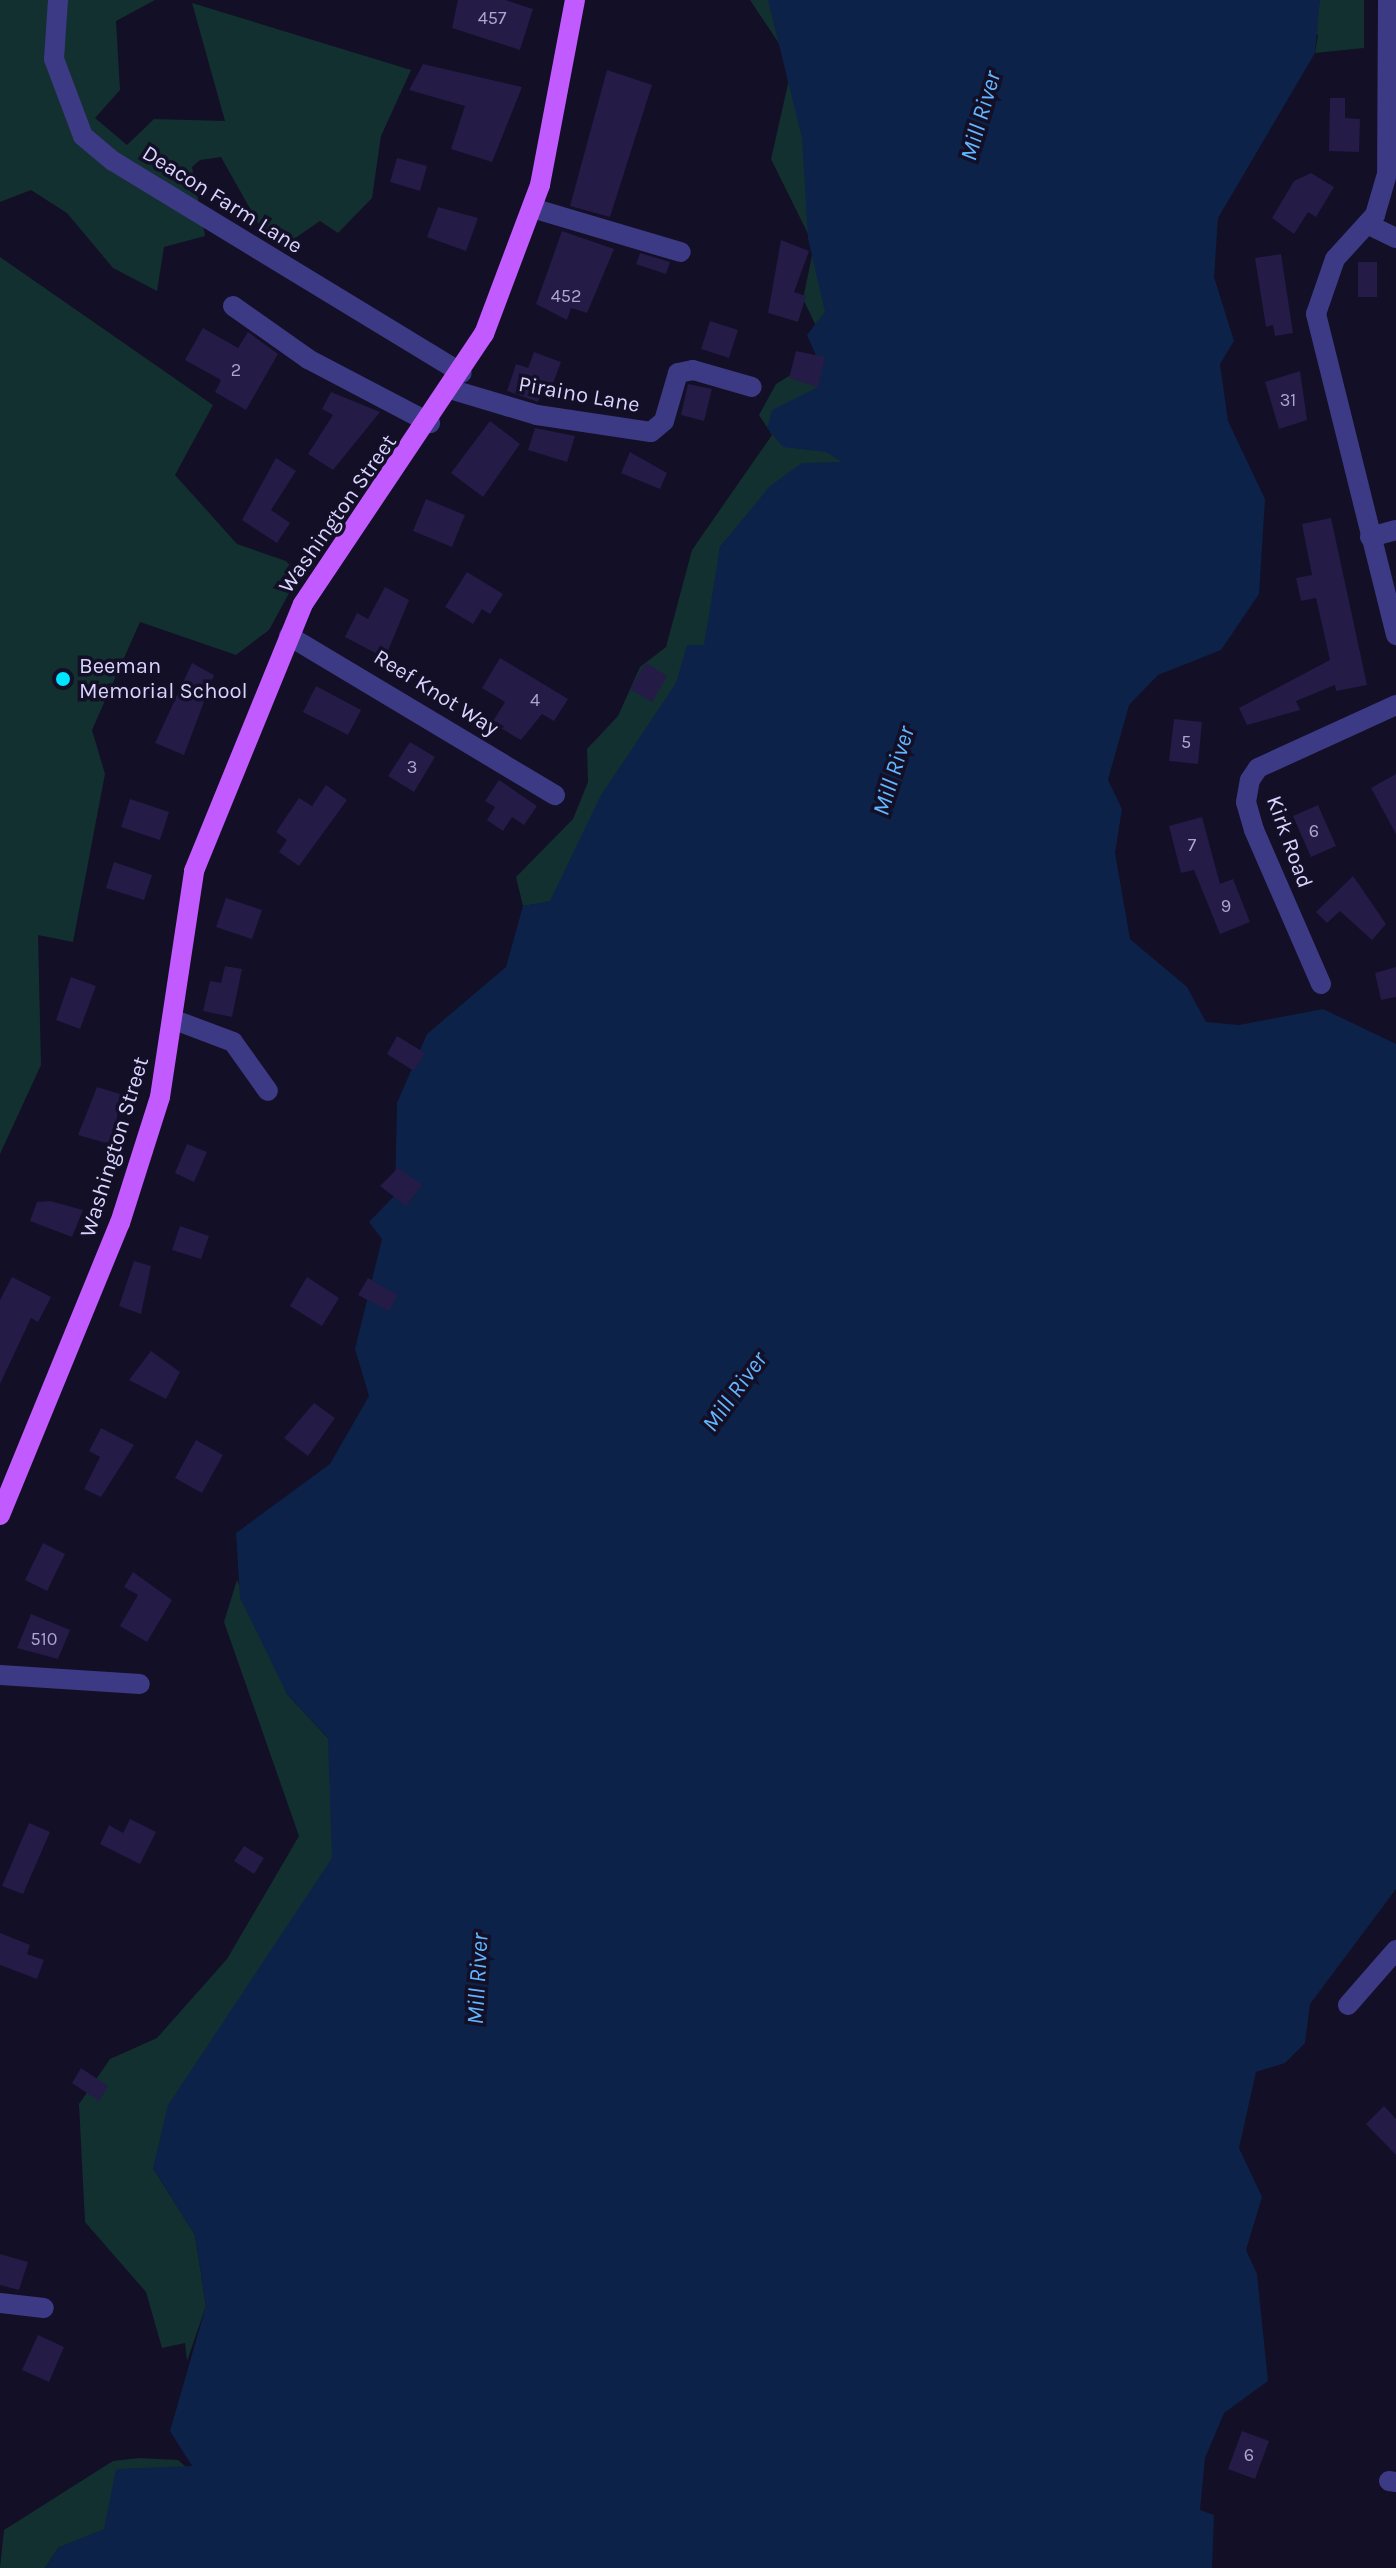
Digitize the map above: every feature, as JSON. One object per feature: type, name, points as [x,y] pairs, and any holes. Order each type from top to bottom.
[{"type":"main road","name":"Washington Street","points":[[0,1515],[120,1223],[160,1097],[194,871],[303,604],[457,381],[532,208],[561,105],[575,0]]},
{"type":"street","name":"Deacon Farm Lane","points":[[58,0],[54,59],[83,136],[113,161],[457,381]]},
{"type":"street","points":[[1388,0],[1387,174],[1367,224],[1335,259],[1316,314],[1396,635]]},
{"type":"street","points":[[532,208],[681,252]]},
{"type":"street","points":[[1367,224],[1396,238]]},
{"type":"street","points":[[233,306],[333,374],[430,423]]},
{"type":"street","name":"Piraino Lane","points":[[457,381],[537,415],[651,432],[664,421],[678,373],[693,370],[752,387]]},
{"type":"street","points":[[1370,537],[1396,530]]},
{"type":"street","name":"Reef Knot Way","points":[[289,636],[555,795]]},
{"type":"street","name":"Kirk Road","points":[[1321,984],[1254,830],[1246,802],[1250,780],[1258,768],[1396,705]]},
{"type":"street","points":[[172,1019],[233,1042],[268,1091]]},
{"type":"street","points":[[0,1675],[140,1684]]},
{"type":"street","points":[[1348,2005],[1396,1950]]},
{"type":"street","points":[[0,2303],[44,2308]]},
{"type":"green space","points":[[0,0],[155,0],[116,21],[120,90],[95,118],[127,145],[154,119],[225,121],[192,3],[411,70],[381,136],[372,198],[338,233],[320,221],[288,243],[262,230],[221,157],[200,160],[192,167],[205,236],[164,247],[157,291],[113,268],[67,213],[31,190],[0,202]]},
{"type":"green space","points":[[750,0],[793,0],[853,294],[817,328],[803,299],[814,246],[771,159],[788,84],[786,54]]},
{"type":"green space","points":[[1280,0],[1364,0],[1364,48],[1315,53],[1318,35]]},
{"type":"green space","name":"Beeman Memorial School","points":[[0,257],[213,405],[175,475],[237,544],[286,561],[299,575],[269,630],[236,655],[140,622],[92,730],[105,774],[73,942],[38,935],[41,1065],[0,1154]]},
{"type":"green space","points":[[818,358],[829,379],[827,437],[843,463],[805,463],[771,486],[720,547],[710,649],[554,901],[523,906],[516,877],[573,819],[588,782],[587,749],[618,716],[640,667],[666,647],[692,550],[772,435],[759,415],[776,384]]},
{"type":"green space","points":[[237,1580],[287,1694],[337,1748],[359,1819],[153,2168],[195,2235],[206,2306],[187,2361],[185,2343],[162,2348],[146,2292],[85,2222],[79,2104],[110,2059],[157,2038],[227,1959],[299,1836],[224,1622]]},
{"type":"green space","points":[[139,2458],[178,2460],[199,2478],[192,2520],[59,2547],[45,2568],[0,2568],[4,2530],[113,2461]]},
{"type":"water","name":"Mill River","points":[[768,0],[1320,0],[1315,53],[1218,218],[1214,277],[1234,341],[1220,364],[1228,421],[1265,499],[1259,594],[1221,650],[1158,675],[1129,705],[1108,780],[1122,809],[1115,853],[1130,939],[1187,987],[1206,1022],[1239,1025],[1323,1009],[1396,1044],[1396,1889],[1310,2004],[1305,2043],[1285,2063],[1256,2072],[1239,2148],[1262,2197],[1246,2250],[1257,2274],[1268,2381],[1224,2413],[1205,2458],[1200,2510],[1214,2515],[1212,2568],[45,2568],[59,2547],[104,2529],[116,2469],[192,2466],[170,2431],[206,2306],[195,2235],[153,2168],[168,2105],[332,1858],[328,1738],[287,1694],[240,1598],[236,1533],[330,1464],[369,1396],[355,1349],[382,1239],[369,1222],[395,1195],[397,1103],[427,1034],[506,967],[523,906],[550,901],[601,795],[676,683],[687,645],[704,645],[720,547],[770,486],[802,463],[842,462],[826,452],[783,447],[767,428],[772,410],[818,387],[822,369],[807,335],[825,312],[808,238],[802,138]]},
{"type":"building","points":[[458,0],[505,0],[533,9],[520,50],[452,28]]},
{"type":"building","points":[[423,64],[522,87],[492,162],[451,149],[465,106],[409,90]]},
{"type":"building","points":[[607,70],[652,85],[610,217],[570,206]]},
{"type":"building","points":[[1330,98],[1345,98],[1345,118],[1360,119],[1359,152],[1329,151]]},
{"type":"building","points":[[397,158],[427,166],[420,191],[390,182]]},
{"type":"building","points":[[1311,173],[1334,187],[1316,217],[1308,212],[1294,234],[1272,218],[1294,181]]},
{"type":"building","points":[[438,207],[478,218],[466,251],[427,237]]},
{"type":"building","points":[[562,231],[614,249],[587,313],[571,308],[567,320],[536,304]]},
{"type":"building","points":[[781,240],[809,251],[794,292],[806,296],[798,322],[768,313]]},
{"type":"building","points":[[640,253],[670,262],[666,274],[636,264]]},
{"type":"building","points":[[1281,254],[1293,333],[1275,336],[1273,325],[1266,327],[1255,258]]},
{"type":"building","points":[[1358,262],[1377,262],[1377,297],[1358,297]]},
{"type":"building","points":[[710,321],[738,330],[729,358],[701,349]]},
{"type":"building","points":[[203,328],[238,348],[248,332],[278,354],[246,410],[215,392],[221,380],[185,360]]},
{"type":"building","points":[[796,351],[825,357],[818,387],[789,378]]},
{"type":"building","points":[[534,352],[561,362],[549,394],[542,391],[538,402],[507,391],[516,364],[528,368]]},
{"type":"building","points":[[1300,371],[1307,420],[1279,429],[1265,382]]},
{"type":"building","points":[[688,384],[712,389],[704,421],[681,415]]},
{"type":"building","points":[[331,392],[380,412],[333,470],[308,454],[333,415],[322,409]]},
{"type":"building","points":[[490,421],[520,444],[483,497],[451,473]]},
{"type":"building","points":[[535,428],[575,436],[567,462],[528,450]]},
{"type":"building","points":[[630,452],[667,473],[660,489],[621,473]]},
{"type":"building","points":[[276,458],[296,471],[271,510],[290,523],[277,543],[242,520]]},
{"type":"building","points":[[426,499],[465,515],[452,547],[413,531]]},
{"type":"building","points":[[1331,518],[1367,685],[1336,691],[1335,685],[1296,701],[1300,710],[1247,725],[1239,708],[1330,660],[1316,598],[1301,601],[1296,578],[1312,575],[1302,524]]},
{"type":"building","points":[[467,572],[503,594],[490,614],[482,609],[473,624],[445,607]]},
{"type":"building","points":[[385,587],[409,600],[385,658],[345,637],[357,613],[368,619]]},
{"type":"building","points":[[500,658],[568,699],[554,721],[542,714],[521,740],[492,723],[505,702],[482,688]]},
{"type":"building","points":[[192,663],[214,675],[184,755],[155,743]]},
{"type":"building","points":[[646,663],[667,676],[652,702],[630,689]]},
{"type":"building","points":[[316,686],[361,710],[348,735],[303,712]]},
{"type":"building","points":[[1174,719],[1202,722],[1198,764],[1169,761]]},
{"type":"building","points":[[410,742],[435,757],[414,792],[388,776]]},
{"type":"building","points":[[1396,774],[1396,834],[1371,788]]},
{"type":"building","points":[[499,780],[537,806],[524,825],[512,817],[503,831],[487,820],[495,807],[485,801]]},
{"type":"building","points":[[326,785],[347,800],[299,866],[279,852],[287,840],[276,832],[299,798],[312,806]]},
{"type":"building","points":[[130,799],[169,812],[160,840],[121,827]]},
{"type":"building","points":[[1318,805],[1336,846],[1311,857],[1293,816]]},
{"type":"building","points":[[1202,817],[1220,884],[1233,879],[1250,922],[1220,934],[1194,870],[1181,873],[1169,826]]},
{"type":"building","points":[[114,862],[152,875],[144,900],[106,888]]},
{"type":"building","points":[[1353,876],[1386,924],[1372,940],[1340,911],[1327,923],[1316,912]]},
{"type":"building","points":[[226,898],[262,910],[252,939],[216,927]]},
{"type":"building","points":[[225,966],[242,969],[232,1017],[203,1011],[210,981],[221,983]]},
{"type":"building","points":[[1396,967],[1396,997],[1381,1000],[1375,973]]},
{"type":"building","points":[[71,977],[96,986],[80,1029],[56,1020]]},
{"type":"building","points":[[397,1036],[425,1053],[414,1071],[387,1054]]},
{"type":"building","points":[[97,1087],[120,1094],[114,1139],[106,1143],[78,1135]]},
{"type":"building","points":[[187,1144],[207,1152],[194,1182],[175,1173]]},
{"type":"building","points":[[398,1168],[422,1185],[406,1206],[380,1186]]},
{"type":"building","points":[[50,1201],[83,1210],[72,1237],[30,1221],[37,1202]]},
{"type":"building","points":[[180,1226],[209,1236],[201,1259],[172,1250]]},
{"type":"building","points":[[134,1261],[151,1266],[141,1314],[119,1306]]},
{"type":"building","points":[[12,1277],[51,1297],[38,1322],[31,1318],[0,1384],[0,1300]]},
{"type":"building","points":[[307,1277],[339,1298],[322,1326],[290,1306]]},
{"type":"building","points":[[368,1278],[398,1295],[389,1311],[358,1295]]},
{"type":"building","points":[[151,1351],[180,1372],[166,1399],[129,1380]]},
{"type":"building","points":[[314,1403],[335,1418],[308,1456],[284,1438]]},
{"type":"building","points":[[101,1428],[134,1445],[101,1497],[84,1489],[100,1457],[89,1451]]},
{"type":"building","points":[[196,1440],[223,1455],[202,1493],[175,1478]]},
{"type":"building","points":[[43,1543],[65,1554],[47,1591],[25,1580]]},
{"type":"building","points":[[133,1572],[172,1600],[147,1642],[120,1626],[138,1595],[124,1587]]},
{"type":"building","points":[[31,1614],[70,1630],[58,1659],[17,1648]]},
{"type":"building","points":[[130,1819],[156,1832],[140,1864],[100,1844],[109,1825],[123,1833]]},
{"type":"building","points":[[29,1823],[50,1832],[23,1894],[2,1886]]},
{"type":"building","points":[[244,1846],[264,1858],[254,1874],[234,1861]]},
{"type":"building","points":[[0,1933],[30,1945],[27,1954],[44,1960],[37,1979],[0,1965]]},
{"type":"building","points":[[81,2068],[108,2086],[99,2101],[72,2083]]},
{"type":"building","points":[[1384,2106],[1396,2119],[1396,2155],[1366,2124]]},
{"type":"building","points":[[0,2254],[28,2262],[19,2290],[0,2285]]},
{"type":"building","points":[[38,2335],[64,2347],[49,2382],[22,2370]]},
{"type":"building","points":[[1242,2431],[1269,2441],[1255,2479],[1228,2469]]},
{"type":"place","name":"Beeman Memorial School","points":[[63,679]]}]
